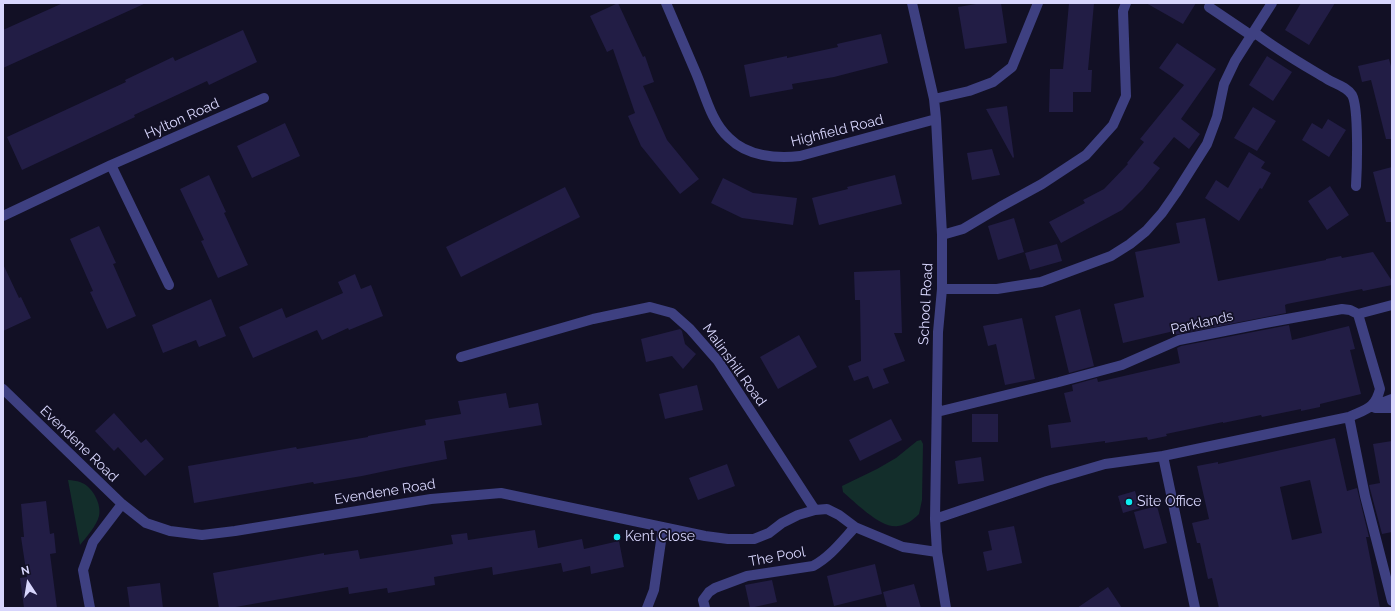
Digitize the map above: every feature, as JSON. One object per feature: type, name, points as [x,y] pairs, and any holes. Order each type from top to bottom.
[{"type":"street","name":"Highfield Road","points":[[666,3],[714,116],[728,137],[747,149],[771,157],[785,158],[800,156],[936,119]]},
{"type":"street","name":"School Road","points":[[912,3],[934,98],[936,119],[942,235],[942,289],[938,332],[935,519],[946,608]]},
{"type":"street","points":[[934,98],[969,91],[993,82],[1012,67],[1038,3]]},
{"type":"street","points":[[942,235],[963,230],[1000,207],[1042,184],[1086,155],[1113,125],[1126,96],[1123,11],[1126,3]]},
{"type":"street","points":[[942,289],[996,289],[1041,282],[1110,256],[1130,244],[1146,231],[1162,213],[1207,144],[1217,117],[1224,84],[1235,61],[1272,3]]},
{"type":"street","points":[[1209,7],[1330,80],[1346,88],[1354,102],[1357,155],[1356,186]]},
{"type":"street","name":"Hylton Road","points":[[3,216],[112,165],[264,98]]},
{"type":"street","points":[[112,165],[169,285]]},
{"type":"street","points":[[1370,407],[1377,399],[1380,389],[1358,314],[1392,305]]},
{"type":"street","name":"Malinshill Road","points":[[462,357],[593,320],[650,307],[672,313],[690,329],[718,361],[815,510]]},
{"type":"street","name":"Parklands","points":[[937,412],[1122,365],[1179,340],[1342,309],[1350,310],[1358,314]]},
{"type":"street","name":"Evendene Road","points":[[4,391],[122,504],[146,523],[170,531],[202,535],[431,499],[501,492],[720,538],[754,539],[769,533],[798,515],[815,510]]},
{"type":"street","points":[[935,519],[1047,481],[1105,464],[1163,456],[1349,417],[1392,399]]},
{"type":"street","points":[[1370,407],[1392,408]]},
{"type":"street","points":[[1349,417],[1366,496],[1392,601]]},
{"type":"street","points":[[1163,456],[1195,608]]},
{"type":"street","points":[[90,608],[83,570],[92,542],[122,504]]},
{"type":"street","points":[[815,510],[827,509],[839,515],[855,527],[903,547],[938,552]]},
{"type":"street","points":[[647,608],[654,590],[663,527]]},
{"type":"street","name":"The Pool","points":[[705,608],[703,600],[709,592],[729,582],[747,576],[812,566],[820,563],[855,527]]},
{"type":"green space","points":[[921,440],[923,444],[922,500],[919,514],[912,520],[904,525],[891,526],[876,519],[843,492],[842,486],[896,458],[917,441]]},
{"type":"green space","points":[[68,480],[80,482],[88,487],[95,496],[100,511],[96,523],[80,545]]},
{"type":"building","points":[[63,3],[146,3],[3,68],[3,30]]},
{"type":"building","points":[[618,3],[643,57],[645,56],[654,82],[643,86],[667,140],[699,179],[680,194],[641,146],[628,116],[635,113],[613,49],[607,52],[590,16]]},
{"type":"building","points":[[982,3],[1001,3],[1007,43],[965,49],[958,7]]},
{"type":"building","points":[[1069,3],[1094,3],[1088,70],[1092,70],[1091,92],[1073,92],[1073,112],[1049,112],[1050,69],[1063,69]]},
{"type":"building","points":[[1146,3],[1196,3],[1183,24]]},
{"type":"building","points":[[1301,3],[1335,3],[1309,45],[1285,30]]},
{"type":"building","points":[[243,30],[257,62],[209,85],[207,81],[134,115],[135,117],[22,170],[7,137],[126,82],[125,80],[173,57],[175,61]]},
{"type":"building","points":[[881,34],[888,63],[834,77],[792,84],[793,89],[750,97],[744,65],[787,56],[787,58],[838,47],[837,44]]},
{"type":"building","points":[[1177,43],[1216,69],[1181,119],[1200,134],[1189,149],[1174,137],[1153,163],[1160,168],[1143,189],[1122,210],[1061,243],[1049,222],[1085,203],[1083,200],[1104,189],[1128,164],[1127,163],[1144,142],[1140,139],[1184,85],[1159,68]]},
{"type":"building","points":[[1267,56],[1292,72],[1273,101],[1249,85]]},
{"type":"building","points":[[1389,59],[1392,70],[1392,139],[1386,139],[1371,80],[1362,82],[1358,66]]},
{"type":"building","points":[[1007,106],[1014,157],[1013,158],[986,109]]},
{"type":"building","points":[[1253,107],[1276,121],[1257,151],[1234,138]]},
{"type":"building","points":[[1328,119],[1346,130],[1329,157],[1302,140],[1312,123],[1322,129]]},
{"type":"building","points":[[285,123],[300,156],[252,178],[237,146]]},
{"type":"building","points":[[992,149],[1000,175],[972,180],[967,153]]},
{"type":"building","points":[[1249,152],[1265,162],[1261,168],[1271,173],[1262,189],[1260,188],[1239,221],[1205,198],[1216,180],[1228,188]]},
{"type":"building","points":[[1392,167],[1392,222],[1386,222],[1373,172]]},
{"type":"building","points":[[209,175],[226,212],[224,213],[248,265],[218,278],[201,241],[204,240],[180,189]]},
{"type":"building","points":[[895,175],[902,204],[819,225],[812,198],[848,189],[847,187]]},
{"type":"building","points":[[723,178],[753,193],[797,198],[793,225],[742,218],[711,203]]},
{"type":"building","points":[[1330,186],[1349,215],[1327,230],[1308,201]]},
{"type":"building","points":[[565,187],[580,217],[461,277],[446,247]]},
{"type":"building","points":[[1014,218],[1024,252],[998,260],[988,226]]},
{"type":"building","points":[[1205,218],[1218,281],[1341,256],[1342,258],[1373,252],[1392,281],[1392,285],[1363,291],[1362,289],[1287,304],[1285,305],[1286,313],[1174,335],[1174,331],[1123,343],[1114,304],[1144,297],[1135,252],[1180,243],[1176,223]]},
{"type":"building","points":[[99,226],[116,263],[113,264],[136,316],[107,329],[90,292],[93,291],[70,239]]},
{"type":"building","points":[[1057,244],[1062,261],[1030,270],[1025,253]]},
{"type":"building","points":[[3,264],[19,298],[21,297],[31,318],[3,331]]},
{"type":"building","points":[[900,270],[902,333],[894,333],[905,361],[883,369],[889,383],[873,389],[868,376],[854,381],[848,366],[861,361],[860,300],[855,300],[854,272]]},
{"type":"building","points":[[355,274],[361,289],[371,285],[383,316],[349,330],[348,328],[322,340],[317,330],[253,358],[239,327],[282,308],[286,318],[343,293],[338,282]]},
{"type":"building","points":[[211,299],[226,336],[199,347],[196,340],[163,353],[152,325]]},
{"type":"building","points":[[1080,309],[1094,366],[1069,373],[1055,316]]},
{"type":"building","points":[[1022,318],[1035,379],[1005,385],[996,344],[988,346],[983,326]]},
{"type":"building","points":[[1289,325],[1292,340],[1349,326],[1355,349],[1350,350],[1361,394],[1320,404],[1320,407],[1223,422],[1166,434],[1167,436],[1148,440],[1147,437],[1051,448],[1048,425],[1071,422],[1064,393],[1073,391],[1072,385],[1097,378],[1098,382],[1180,363],[1177,348],[1181,346]]},
{"type":"building","points":[[680,329],[682,331],[685,344],[696,354],[683,369],[672,356],[646,362],[641,339]]},
{"type":"building","points":[[799,335],[817,367],[778,389],[760,357]]},
{"type":"building","points":[[697,385],[703,410],[665,419],[659,394]]},
{"type":"building","points":[[506,393],[509,408],[538,403],[542,425],[444,441],[447,459],[362,476],[314,484],[313,482],[194,503],[188,466],[296,447],[297,449],[368,437],[426,425],[425,420],[461,414],[458,401]]},
{"type":"building","points":[[114,413],[141,443],[146,439],[164,459],[145,476],[118,447],[114,451],[95,431]]},
{"type":"building","points":[[972,414],[998,414],[998,442],[972,442]]},
{"type":"building","points":[[891,419],[902,440],[860,461],[849,440]]},
{"type":"building","points":[[1335,438],[1347,491],[1357,488],[1369,537],[1366,537],[1380,608],[1219,608],[1212,578],[1208,579],[1200,543],[1197,543],[1192,523],[1209,519],[1197,466],[1218,462],[1218,464]],"holes":[[[1310,480],[1322,533],[1292,540],[1280,487]]]},
{"type":"building","points":[[1392,441],[1392,532],[1382,534],[1369,485],[1380,483],[1373,444]]},
{"type":"building","points":[[981,457],[984,481],[958,484],[955,461]]},
{"type":"building","points":[[727,464],[735,486],[698,500],[689,478]]},
{"type":"building","name":"Site Office","points":[[1135,491],[1140,508],[1123,513],[1118,496]]},
{"type":"building","points":[[46,501],[50,534],[54,533],[56,553],[50,554],[57,608],[24,608],[20,578],[27,577],[21,537],[24,537],[21,504]]},
{"type":"building","points":[[1157,506],[1167,543],[1144,549],[1134,512]]},
{"type":"building","points":[[1014,526],[1022,563],[987,571],[983,552],[992,550],[988,531]]},
{"type":"building","points":[[535,530],[538,548],[582,539],[584,549],[619,541],[624,567],[591,574],[590,566],[563,572],[561,563],[493,575],[492,567],[434,577],[435,585],[388,593],[387,588],[349,594],[348,587],[230,608],[219,608],[213,573],[324,553],[324,555],[358,550],[360,559],[405,552],[453,544],[451,535],[467,533],[468,540]]},
{"type":"building","points":[[875,564],[882,594],[834,606],[827,576]]},
{"type":"building","points":[[772,580],[777,602],[750,608],[745,585]]},
{"type":"building","points":[[160,583],[163,608],[130,608],[127,587]]},
{"type":"building","points":[[914,584],[921,608],[887,608],[883,592]]},
{"type":"building","points":[[1108,587],[1122,608],[1077,608]]},
{"type":"place","name":"Site Office","points":[[1129,502]]},
{"type":"place","name":"Kent Close","points":[[617,537]]}]
